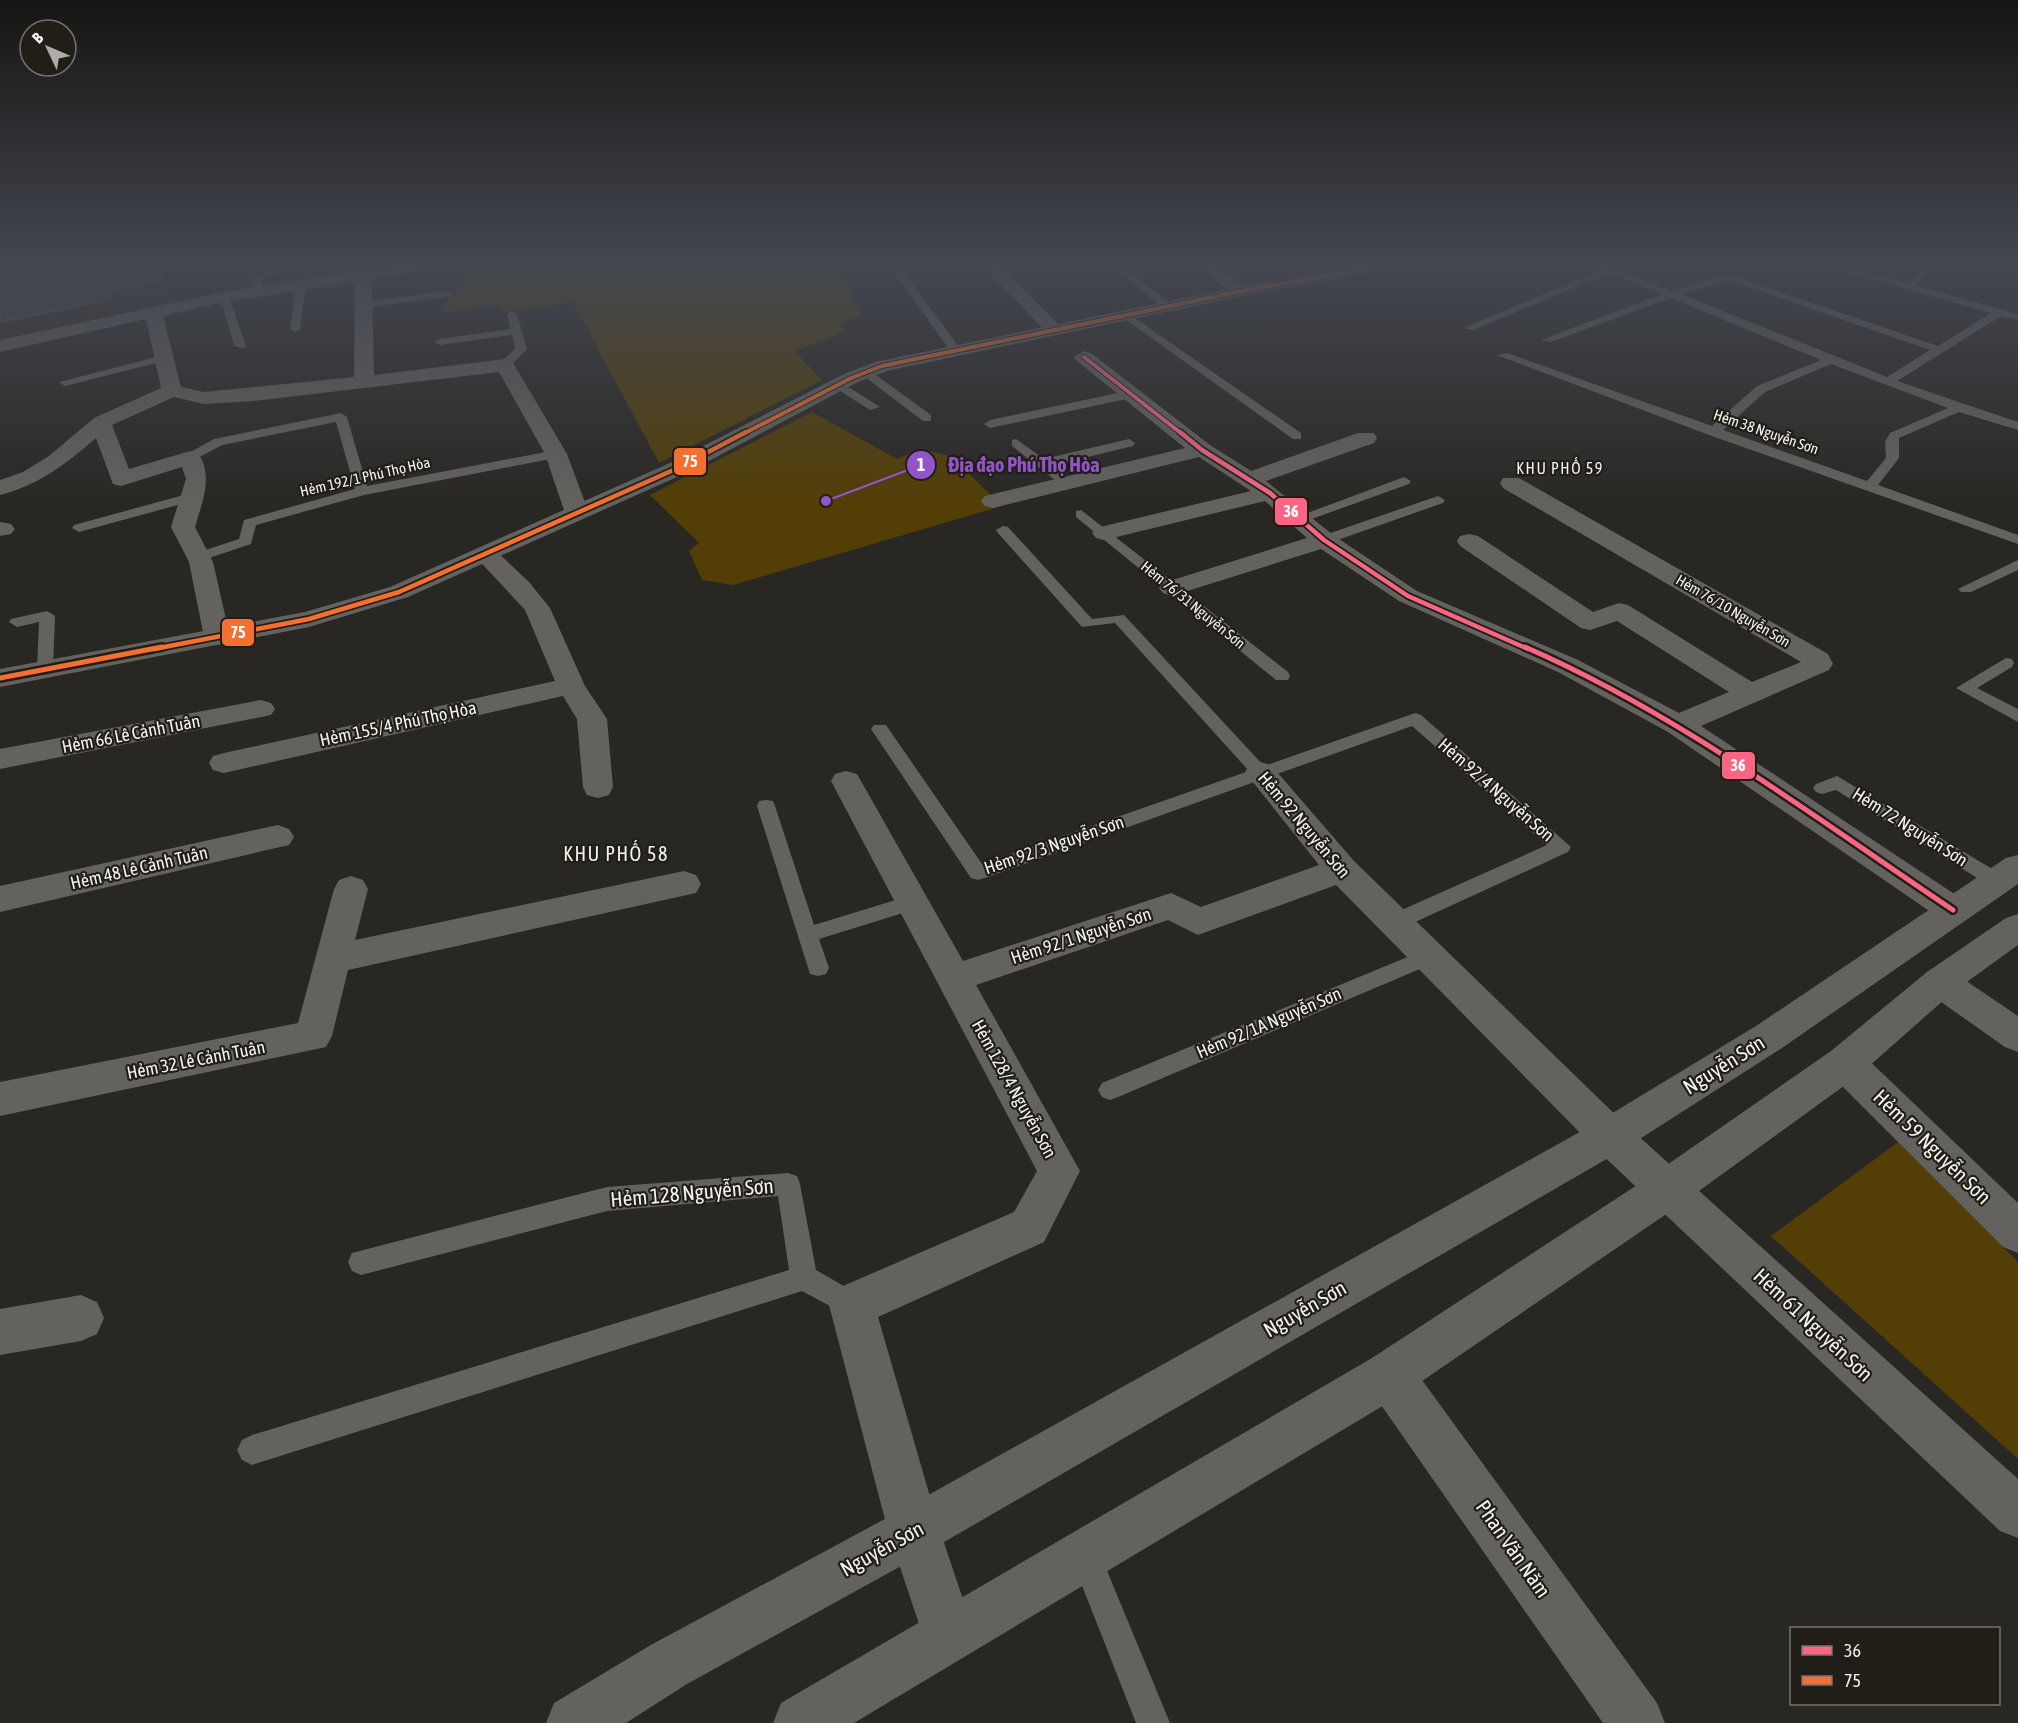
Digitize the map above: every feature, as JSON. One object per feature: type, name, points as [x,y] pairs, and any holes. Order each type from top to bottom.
[{"type":"street","points":[[161,345],[172,391]]},
{"type":"street","points":[[364,345],[364,381]]},
{"type":"street","points":[[0,678],[309,619],[399,592],[694,459],[865,372],[899,361],[979,345]]},
{"type":"street","points":[[1084,357],[1202,450],[1260,486],[1301,518],[1324,540],[1408,596],[1568,666],[1678,725],[1953,910]]},
{"type":"street","points":[[0,488],[31,477],[57,460],[102,422],[172,391],[204,398],[254,395],[505,365],[556,454],[577,513]]},
{"type":"street","points":[[102,422],[121,479],[190,458],[197,479],[183,528],[198,557],[217,637]]},
{"type":"street","points":[[1104,533],[1260,486],[1366,438]]},
{"type":"street","points":[[993,501],[1202,450]]},
{"type":"street","name":"Hẻm 76/10 Nguyễn Sơn","points":[[1511,483],[1818,660],[1819,664],[1678,725]]},
{"type":"street","points":[[1172,588],[1324,540]]},
{"type":"street","points":[[1469,541],[1590,622],[1619,611],[1750,694]]},
{"type":"street","points":[[485,554],[520,587],[537,608],[572,686],[592,718],[598,787]]},
{"type":"street","name":"Hẻm 155/4 Phú Thọ Hòa","points":[[224,762],[572,686]]},
{"type":"street","name":"Hẻm 66 Lê Cảnh Tuân","points":[[0,759],[261,709]]},
{"type":"street","name":"Hẻm 92 Nguyễn Sơn","points":[[1260,772],[1342,870],[1427,957],[1610,1136]]},
{"type":"street","name":"Hẻm 128/4 Nguyễn Sơn","points":[[846,781],[1059,1171],[1029,1227],[852,1305]]},
{"type":"street","name":"Hẻm 48 Lê Cảnh Tuân","points":[[0,899],[278,837]]},
{"type":"street","name":"Hẻm 92/1 Nguyễn Sơn","points":[[954,978],[1171,906],[1198,922],[1342,870]]},
{"type":"street","name":"Nguyễn Sơn","points":[[574,1723],[668,1665],[914,1531],[1610,1136],[1769,1037],[2007,874]]},
{"type":"street","points":[[333,958],[684,884]]},
{"type":"street","name":"Hẻm 32 Lê Cảnh Tuân","points":[[0,1099],[314,1036],[351,889]]},
{"type":"street","points":[[801,1723],[1389,1375],[1666,1190],[1845,1063],[1940,982],[2018,927]]},
{"type":"street","points":[[1940,982],[2018,1036]]},
{"type":"street","name":"Hẻm 59 Nguyễn Sơn","points":[[1845,1063],[2018,1232]]},
{"type":"street","name":"Hẻm 61 Nguyễn Sơn","points":[[1610,1136],[2018,1513]]},
{"type":"street","points":[[852,1305],[914,1531],[948,1635]]},
{"type":"street","points":[[0,1332],[81,1318]]},
{"type":"street","name":"Phan Văn Năm","points":[[1389,1375],[1637,1723]]},
{"type":"lane","points":[[505,365],[521,349],[520,345]]},
{"type":"lane","points":[[953,345],[956,350]]},
{"type":"lane","points":[[1169,345],[1297,436]]},
{"type":"lane","points":[[1795,345],[1956,408],[2018,426]]},
{"type":"lane","points":[[1927,345],[1940,350]]},
{"type":"lane","points":[[1887,382],[1947,345]]},
{"type":"lane","name":"Hẻm 38 Nguyễn Sơn","points":[[1503,355],[1713,432],[1871,485],[2018,540]]},
{"type":"lane","points":[[64,382],[164,358]]},
{"type":"lane","points":[[1713,432],[1761,389],[1830,360]]},
{"type":"lane","points":[[865,372],[927,418]]},
{"type":"lane","points":[[838,385],[874,407]]},
{"type":"lane","points":[[990,424],[1127,390]]},
{"type":"lane","points":[[1871,485],[1893,458],[1891,442],[1894,436],[1956,408]]},
{"type":"lane","points":[[190,458],[218,442],[341,417],[362,491]]},
{"type":"lane","points":[[1016,443],[1065,484]]},
{"type":"lane","points":[[1041,464],[1129,443]]},
{"type":"lane","name":"Hẻm 192/1 Phú Thọ Hòa","points":[[198,557],[246,541],[249,523],[362,491],[556,454]]},
{"type":"lane","points":[[1301,518],[1404,480]]},
{"type":"lane","points":[[80,528],[191,497]]},
{"type":"lane","points":[[1324,540],[1438,500]]},
{"type":"lane","name":"Hẻm 76/31 Nguyễn Sơn","points":[[1081,514],[1282,676]]},
{"type":"lane","name":"Hẻm 92 Nguyễn Sơn","points":[[1003,530],[1088,624],[1119,618],[1260,772]]},
{"type":"lane","points":[[1966,588],[2018,564]]},
{"type":"lane","points":[[17,622],[47,616],[45,669]]},
{"type":"lane","points":[[2006,663],[1964,688],[2018,716]]},
{"type":"lane","name":"Hẻm 92/4 Nguyễn Sơn","points":[[1260,772],[1415,718],[1561,847],[1393,922]]},
{"type":"lane","name":"Hẻm 92/3 Nguyễn Sơn","points":[[880,729],[978,873],[1260,772]]},
{"type":"lane","name":"Hẻm 72 Nguyễn Sơn","points":[[1822,788],[1837,782],[2007,874]]},
{"type":"lane","points":[[766,806],[818,968]]},
{"type":"lane","points":[[807,935],[912,903]]},
{"type":"lane","name":"Hẻm 92/1A Nguyễn Sơn","points":[[1110,1090],[1427,957]]},
{"type":"lane","name":"Hẻm 128 Nguyễn Sơn","points":[[361,1262],[607,1199],[788,1184],[804,1278]]},
{"type":"lane","points":[[252,1450],[804,1278],[852,1305]]},
{"type":"lane","points":[[1085,1555],[1153,1723]]},
{"type":"shaded area","points":[[596,345],[809,345],[794,351],[822,380],[659,463]]},
{"type":"shaded area","points":[[812,412],[897,459],[920,449],[951,456],[1002,506],[733,585],[702,580],[689,551],[699,543],[650,495]]},
{"type":"shaded area","points":[[1898,1142],[2018,1262],[2018,1459],[1771,1236]]},
{"type":"transit line","name":"75","points":[[0,678],[309,619],[399,592],[678,468],[851,378],[882,366],[981,345]]},
{"type":"transit line","name":"36","points":[[1084,357],[1202,450],[1270,493],[1324,540],[1408,596],[1568,666],[1678,725],[1953,910]]},
{"type":"place","name":"Địa đạo Phú Thọ Hòa","points":[[826,501]]},
{"type":"district","name":"KHU PHỐ 59","points":[[1560,468]]},
{"type":"district","name":"KHU PHỐ 58","points":[[616,854]]}]
